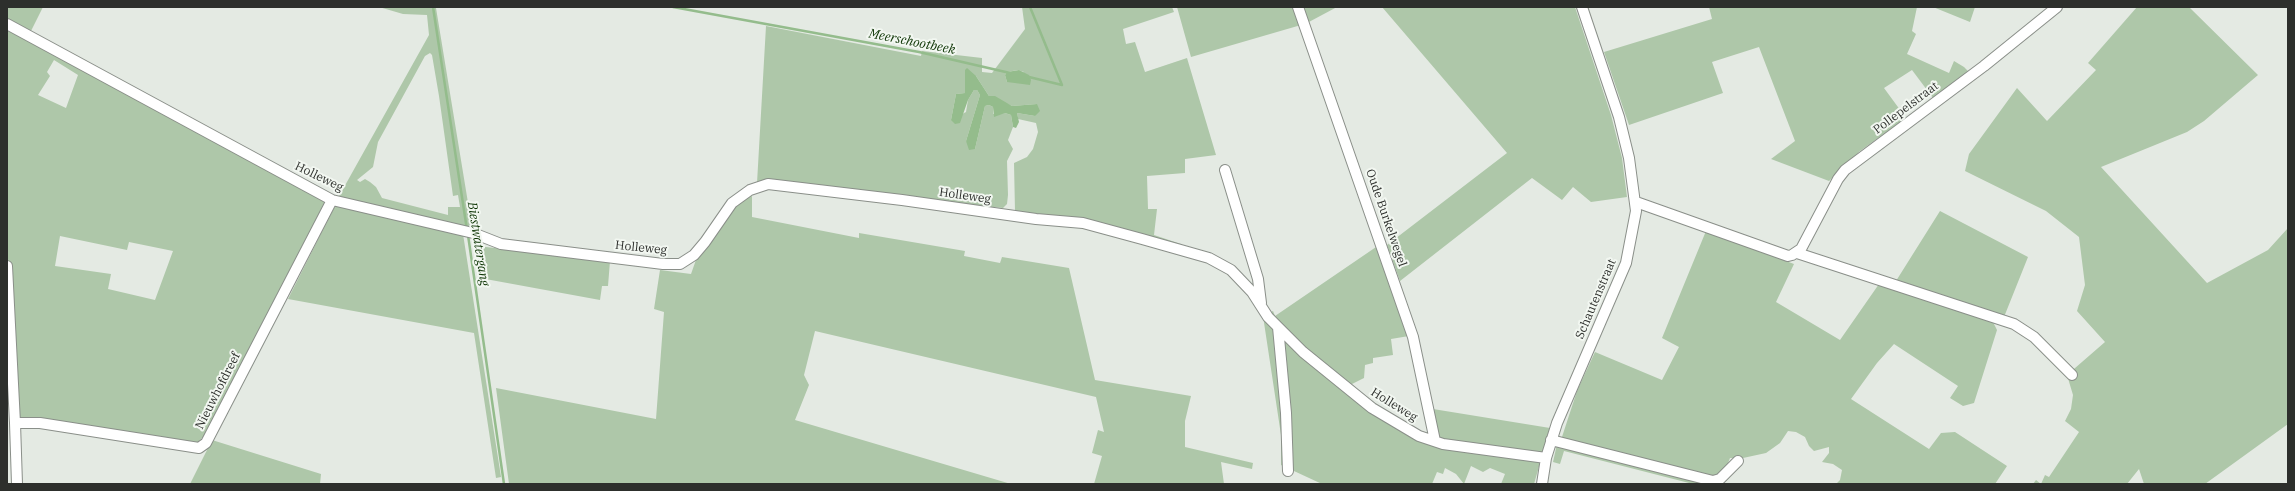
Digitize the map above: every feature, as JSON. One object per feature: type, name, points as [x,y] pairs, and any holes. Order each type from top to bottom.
[{"type":"street","name":"Oude Burkelwegel","points":[[1298,7],[1413,337],[1435,441]]},
{"type":"street","name":"Schautenstraat","points":[[1542,484],[1546,458],[1551,440],[1626,264],[1636,202],[1629,158],[1619,117],[1582,7]]},
{"type":"street","name":"Pollepelstraat","points":[[1797,252],[1838,179],[1846,170],[1984,66],[2057,7]]},
{"type":"street","name":"Holleweg","points":[[7,24],[332,200],[469,232],[501,244],[663,264],[680,264],[694,255],[732,203],[750,190],[768,184],[797,186],[1036,219],[1083,223],[1208,258],[1231,270],[1252,292],[1278,327],[1303,352],[1372,408],[1419,436],[1443,444],[1546,458]]},
{"type":"street","points":[[1225,170],[1258,279],[1262,307]]},
{"type":"street","name":"Nieuwhofdreef","points":[[15,423],[40,424],[199,448],[206,443],[332,200]]},
{"type":"street","points":[[1636,202],[1788,256],[1797,252],[2014,324],[2034,337],[2072,375]]},
{"type":"street","points":[[7,266],[17,484]]},
{"type":"street","points":[[1278,327],[1286,413],[1288,471]]},
{"type":"street","points":[[1551,440],[1714,481],[1720,479],[1738,461]]},
{"type":"shaded area","points":[[7,7],[43,7],[31,31],[7,18]]},
{"type":"shaded area","points":[[379,7],[436,8],[473,226],[464,227],[338,198],[429,35],[427,15],[403,14]],"holes":[[[430,53],[432,55],[453,196],[458,195],[460,207],[448,207],[448,215],[382,198],[376,187],[370,182],[365,179],[360,182],[357,180],[373,167],[378,142],[425,56]]]},
{"type":"shaded area","points":[[1022,7],[1172,7],[1174,12],[1123,29],[1126,44],[1135,42],[1145,72],[1187,58],[1216,155],[1185,159],[1185,173],[1147,176],[1148,209],[1157,209],[1154,235],[1181,244],[1180,248],[1052,216],[1015,211],[1014,163],[1027,157],[1033,149],[1038,132],[1036,123],[1018,119],[1017,113],[1035,116],[1037,104],[1012,106],[989,96],[976,76],[965,88],[965,93],[956,94],[951,120],[966,112],[968,100],[974,90],[977,90],[980,95],[966,141],[975,149],[985,106],[989,105],[993,107],[993,114],[1005,113],[1011,115],[1013,127],[1008,140],[1013,149],[1007,161],[1008,195],[1007,204],[1003,208],[757,183],[766,26],[921,56],[922,51],[982,58],[982,72],[992,73],[1025,29]],"holes":[[[1018,70],[1024,72],[1007,82],[1005,75],[1007,72]]]},
{"type":"shaded area","points":[[1177,7],[1294,7],[1301,25],[1191,57]]},
{"type":"shaded area","points":[[1301,7],[1337,7],[1307,23]]},
{"type":"shaded area","points":[[1382,7],[1575,7],[1611,115],[1622,158],[1627,197],[1591,202],[1573,187],[1562,200],[1532,178],[1400,281],[1387,245],[1507,153]]},
{"type":"shaded area","points":[[1709,7],[1917,7],[1912,31],[1916,34],[1907,54],[1949,73],[1954,61],[1969,72],[1933,98],[1912,70],[1884,88],[1906,118],[1860,151],[1829,181],[1771,159],[1795,141],[1759,47],[1712,62],[1723,93],[1629,125],[1604,52],[1712,19]]},
{"type":"shaded area","points":[[1933,7],[1975,7],[1970,22]]},
{"type":"shaded area","points":[[2137,7],[2189,7],[2258,75],[2204,121],[2187,132],[2101,167],[2207,283],[2268,250],[2288,228],[2288,424],[2205,484],[2144,484],[2139,469],[2127,484],[2041,484],[2045,475],[2049,477],[2079,432],[2065,421],[2071,409],[2073,395],[2067,375],[2105,342],[2077,311],[2085,285],[2079,237],[2046,211],[1965,171],[1969,154],[2017,88],[2047,121],[2096,70],[2088,63]]},
{"type":"shaded area","points":[[7,29],[325,201],[326,204],[207,433],[197,443],[20,417],[7,245]],"holes":[[[54,60],[78,75],[66,108],[38,95],[50,76],[47,72]],[[60,236],[127,250],[129,242],[173,251],[155,300],[108,289],[111,274],[55,266]]]},
{"type":"shaded area","points":[[967,68],[976,76],[989,96],[995,96],[1012,106],[1037,104],[1040,111],[1035,116],[1017,113],[1019,122],[1016,128],[1013,127],[1011,115],[1005,113],[994,117],[993,107],[989,105],[985,106],[975,149],[969,150],[966,141],[980,95],[977,90],[974,90],[968,100],[960,123],[955,124],[951,120],[956,94],[965,93],[965,70]]},
{"type":"shaded area","points":[[1019,70],[1029,75],[1031,80],[1030,85],[1007,82],[1005,75],[1007,72]]},
{"type":"shaded area","points":[[752,196],[752,217],[859,238],[859,233],[965,251],[964,256],[1000,263],[1002,257],[1069,268],[1095,380],[1191,396],[1185,421],[1185,447],[1253,463],[1252,469],[1221,462],[1224,484],[1094,484],[1102,456],[1092,453],[1098,430],[1104,432],[1096,397],[815,331],[804,375],[809,385],[795,420],[1011,484],[509,484],[496,388],[656,419],[664,312],[654,309],[660,270],[691,274],[697,257],[727,216],[742,200]]},
{"type":"shaded area","points":[[337,206],[463,234],[501,477],[496,478],[474,333],[288,299],[334,208]]},
{"type":"shaded area","points":[[1940,211],[2028,257],[2004,317],[1896,281]]},
{"type":"shaded area","points":[[1706,231],[1794,264],[1776,302],[1840,340],[1879,284],[1993,322],[1997,330],[1974,403],[1963,406],[1950,398],[1958,386],[1894,344],[1877,363],[1851,399],[1929,449],[1941,433],[1955,432],[2007,466],[1995,484],[1836,484],[1840,480],[1842,470],[1833,464],[1822,462],[1829,453],[1829,447],[1814,451],[1809,446],[1805,437],[1796,432],[1788,431],[1780,443],[1766,453],[1743,458],[1730,458],[1723,476],[1714,479],[1561,440],[1577,391],[1595,352],[1662,380],[1679,347],[1662,338]]},
{"type":"shaded area","points":[[1379,245],[1409,336],[1391,339],[1393,355],[1373,358],[1373,363],[1365,365],[1364,378],[1344,388],[1438,446],[1433,409],[1550,428],[1534,484],[1501,484],[1505,474],[1490,468],[1483,472],[1471,466],[1464,484],[1456,474],[1445,468],[1443,474],[1437,472],[1432,484],[1322,484],[1281,465],[1281,435],[1263,316],[1273,311],[1275,316]]},
{"type":"shaded area","points":[[477,246],[610,261],[608,286],[602,286],[600,300],[480,278]]},
{"type":"shaded area","points":[[212,440],[321,474],[320,484],[190,484]]},
{"type":"shaded area","points":[[1557,444],[1715,484],[1693,484],[1564,451],[1560,464],[1553,462]]},
{"type":"shaded area","points":[[2036,480],[2041,484],[2033,484]]},
{"type":"waterway","name":"Biestwatergang","points":[[433,7],[467,230]]},
{"type":"waterway","name":"Meerschootbeek","points":[[673,7],[919,52],[1010,73]]},
{"type":"waterway","name":"Meerschootbeek","points":[[1029,77],[1062,85],[1030,7]]},
{"type":"waterway","name":"Biestwatergang","points":[[468,235],[504,484]]}]
